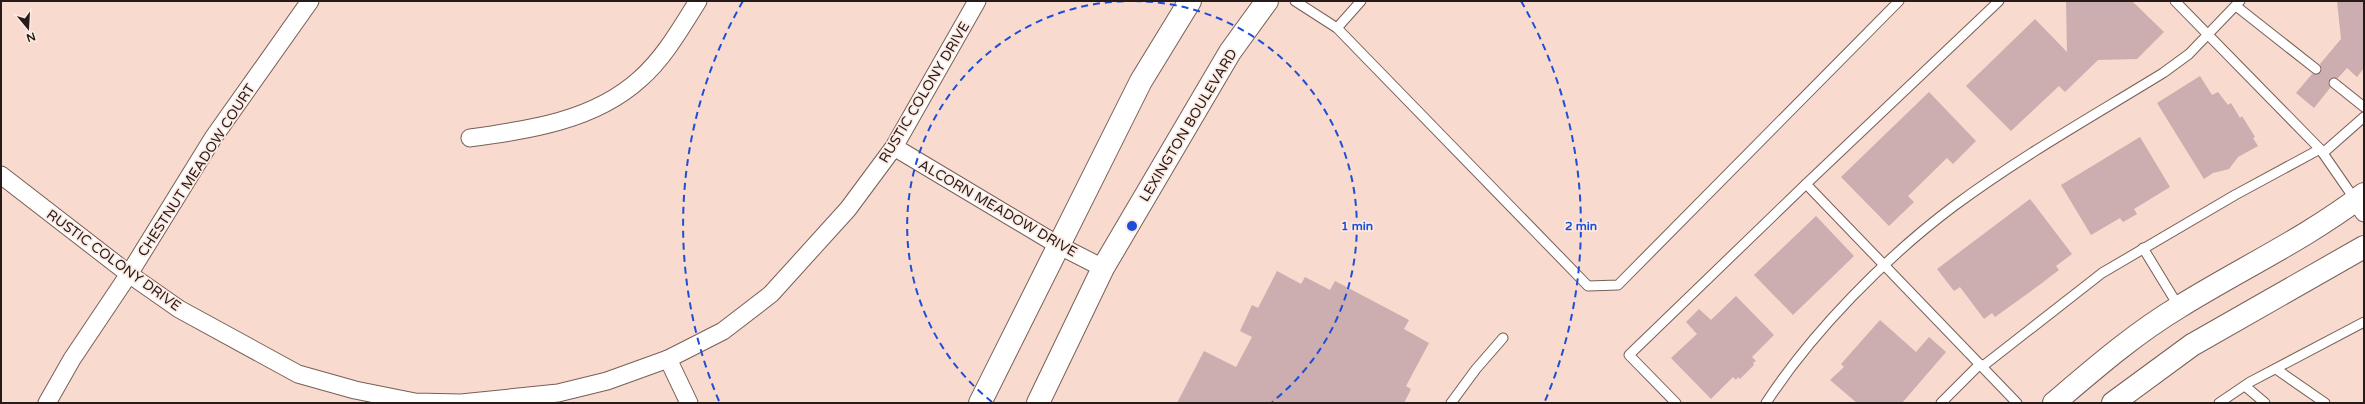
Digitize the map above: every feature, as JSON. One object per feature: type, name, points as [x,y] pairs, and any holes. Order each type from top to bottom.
[{"type":"main road","points":[[980,403],[1141,81],[1190,1]]},
{"type":"main road","name":"LEXINGTON BOULEVARD","points":[[1038,403],[1103,268],[1230,52],[1268,1]]},
{"type":"main road","points":[[2054,403],[2129,341],[2179,307],[2361,203]]},
{"type":"main road","points":[[2113,403],[2192,345],[2364,247]]},
{"type":"street","name":"CHESTNUT MEADOW COURT","points":[[47,403],[72,359],[129,274],[213,138],[310,1]]},
{"type":"street","points":[[470,138],[522,131],[565,120],[608,101],[640,80],[666,50],[698,1]]},
{"type":"street","name":"RUSTIC COLONY DRIVE","points":[[1,175],[129,274],[179,309],[298,374],[355,390],[415,402],[461,403],[558,393],[607,381],[668,359],[723,331],[771,294],[848,209],[894,148],[978,1]]},
{"type":"street","name":"ALCORN MEADOW DRIVE","points":[[894,148],[1058,245],[1103,268]]},
{"type":"street","points":[[668,359],[689,403]]},
{"type":"lane","points":[[1295,1],[1337,28],[1588,286],[1618,285],[1899,1]]},
{"type":"lane","points":[[1337,28],[1361,1]]},
{"type":"lane","points":[[1676,403],[1629,355],[1999,1]]},
{"type":"lane","points":[[2175,1],[2321,151],[2361,203]]},
{"type":"lane","points":[[1766,403],[1806,349],[1846,304],[1885,265],[1952,207],[2002,172],[2164,73],[2189,54],[2209,36],[2238,4],[2316,69]]},
{"type":"lane","points":[[2334,83],[2364,106]]},
{"type":"lane","points":[[1941,403],[1981,365],[2102,274],[2143,248],[2321,151],[2364,117]]},
{"type":"lane","points":[[1806,184],[2017,403]]},
{"type":"lane","points":[[2143,248],[2179,307]]},
{"type":"lane","points":[[2219,403],[2245,386],[2364,322]]},
{"type":"lane","points":[[1451,403],[1476,369],[1503,338]]},
{"type":"lane","points":[[2276,369],[2325,403]]},
{"type":"lane","points":[[2245,386],[2265,403]]},
{"type":"building","points":[[2066,1],[2132,1],[2164,32],[2137,59],[2098,60],[2065,92],[2059,86],[2011,131],[1966,86],[2035,19],[2067,52]]},
{"type":"building","points":[[2337,1],[2364,1],[2364,68],[2357,77],[2347,68],[2338,78],[2330,79],[2328,82],[2330,88],[2314,108],[2296,93],[2312,74],[2320,73],[2322,69],[2320,64],[2341,39]]},
{"type":"building","points":[[2200,76],[2212,95],[2218,92],[2228,105],[2231,103],[2240,118],[2242,116],[2255,137],[2253,138],[2258,146],[2238,157],[2229,169],[2213,173],[2204,179],[2157,103]]},
{"type":"building","points":[[1929,92],[1976,141],[1953,164],[1947,158],[1908,196],[1914,202],[1889,226],[1841,177]]},
{"type":"building","points":[[2140,137],[2170,187],[2134,209],[2137,214],[2123,222],[2120,218],[2091,235],[2061,185]]},
{"type":"building","points":[[2030,199],[2072,254],[2056,266],[2059,270],[2038,286],[1995,317],[1992,313],[1984,319],[1960,287],[1954,291],[1937,269]]},
{"type":"building","points":[[1816,216],[1854,256],[1793,315],[1754,275]]},
{"type":"building","points":[[1277,271],[1301,284],[1305,277],[1330,290],[1335,281],[1409,320],[1404,329],[1429,343],[1406,386],[1411,389],[1404,403],[1177,403],[1204,351],[1236,367],[1252,337],[1240,331],[1252,305],[1258,308]]},
{"type":"building","points":[[1736,296],[1774,335],[1752,357],[1756,361],[1753,363],[1754,365],[1740,379],[1738,377],[1736,380],[1733,377],[1711,399],[1671,358],[1697,334],[1686,322],[1699,309],[1711,320]]},
{"type":"building","points":[[1880,320],[1916,352],[1929,337],[1946,352],[1902,403],[1857,403],[1830,380],[1844,367],[1841,364]]}]
